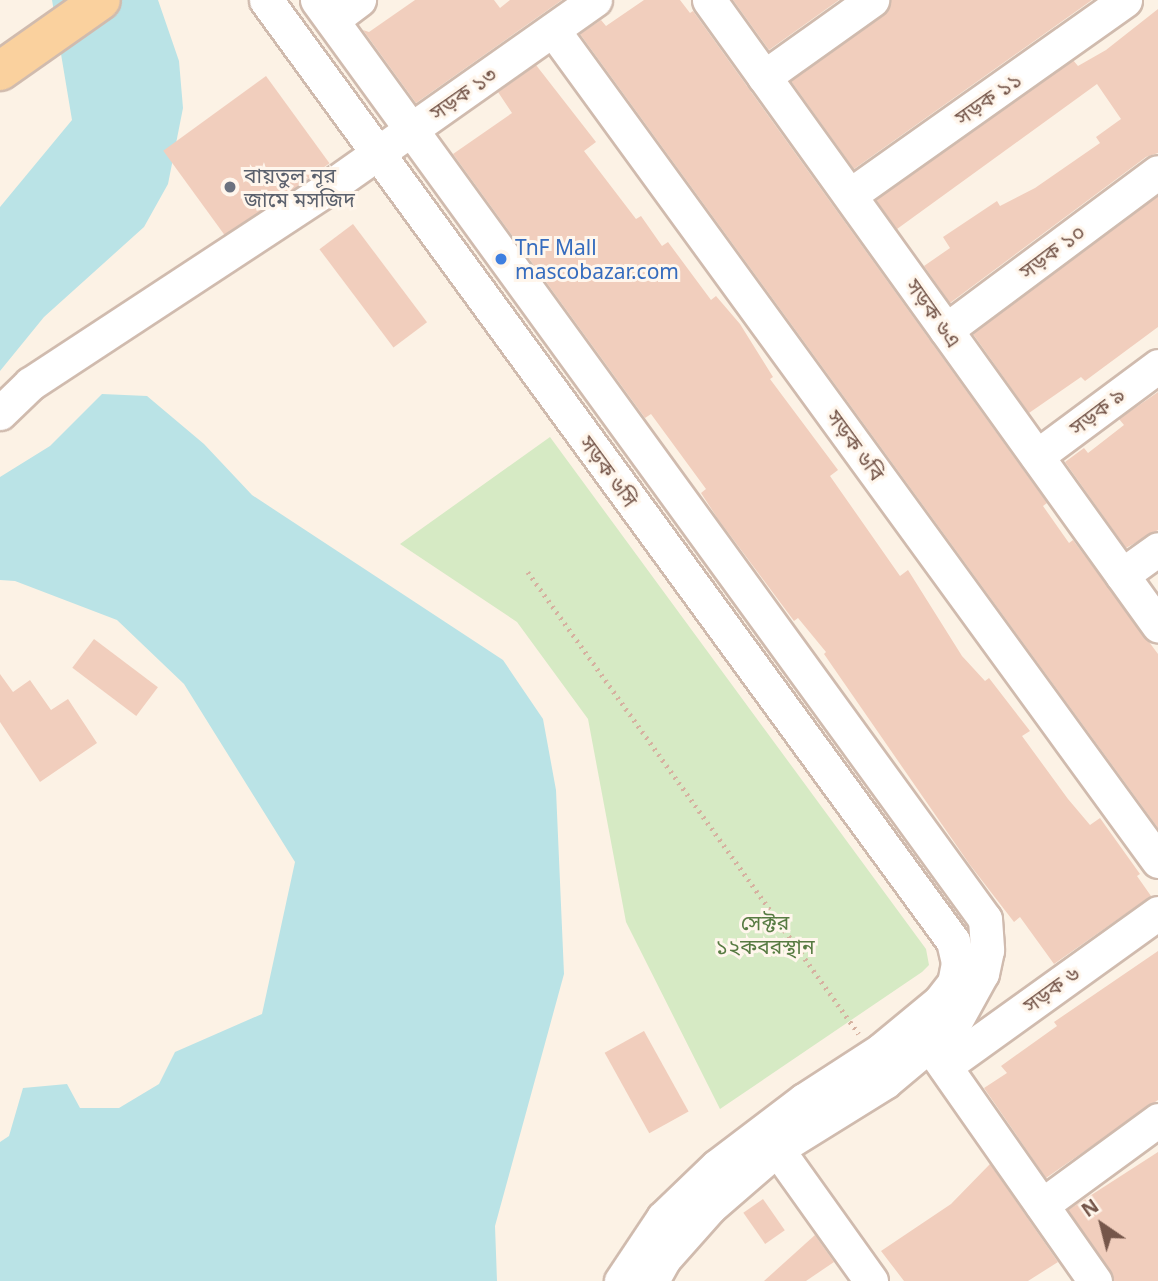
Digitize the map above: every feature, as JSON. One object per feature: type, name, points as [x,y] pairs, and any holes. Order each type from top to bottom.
[{"type":"main road","points":[[0,71],[101,0]]},
{"type":"street","name":"সড়ক ৬সি","points":[[266,0],[967,965]]},
{"type":"street","points":[[324,10],[359,0]]},
{"type":"street","name":"সড়ক ১৩","points":[[0,413],[30,384],[331,186],[595,0]]},
{"type":"street","name":"সড়ক ৬এ","points":[[709,0],[1158,625]]},
{"type":"street","points":[[764,78],[872,0]]},
{"type":"street","name":"সড়ক ১১","points":[[850,195],[1125,0]]},
{"type":"street","name":"সড়ক ৬সি","points":[[324,10],[985,919],[967,965]]},
{"type":"street","name":"সড়ক ৬বি","points":[[553,30],[1158,861]]},
{"type":"street","name":"সড়ক ১০","points":[[946,330],[1158,172]]},
{"type":"street","name":"সড়ক ৯","points":[[1037,456],[1158,366]]},
{"type":"street","points":[[1122,575],[1158,549]]},
{"type":"street","points":[[772,695],[805,672]]},
{"type":"street","name":"সড়ক ৬","points":[[938,1057],[1020,1011],[1158,913]]},
{"type":"street","points":[[621,1281],[663,1218],[718,1166],[804,1100],[874,1055],[939,1002],[967,965]]},
{"type":"street","points":[[967,965],[1020,1011]]},
{"type":"street","points":[[652,1281],[663,1259],[710,1206],[777,1149],[938,1057],[954,1024],[967,965]]},
{"type":"street","points":[[938,1057],[1095,1281]]},
{"type":"street","points":[[1042,1205],[1158,1120]]},
{"type":"street","points":[[777,1149],[871,1281]]},
{"type":"path","points":[[528,572],[874,1055]]},
{"type":"green space","name":"সেক্টর ১২কবরস্থান","points":[[550,437],[926,949],[929,965],[922,972],[720,1109],[626,922],[588,719],[517,622],[400,544]]},
{"type":"water","points":[[52,0],[158,0],[179,61],[183,108],[168,184],[144,227],[44,317],[0,371],[0,207],[72,120]]},
{"type":"water","points":[[102,394],[147,396],[204,444],[252,495],[503,660],[543,719],[556,790],[564,974],[495,1226],[497,1281],[0,1281],[0,1142],[9,1136],[23,1088],[67,1084],[80,1108],[119,1108],[159,1084],[175,1052],[262,1014],[295,862],[184,684],[117,620],[15,581],[0,580],[0,477],[50,446]]},
{"type":"building","points":[[415,0],[494,0],[500,8],[510,0],[562,0],[416,103],[363,30],[369,32]]},
{"type":"building","points":[[644,0],[680,0],[690,13],[693,11],[1047,503],[1043,506],[1069,543],[1073,540],[1158,654],[1158,828],[580,34],[601,20],[606,26]]},
{"type":"building","points":[[733,0],[839,0],[769,50]]},
{"type":"building","points":[[891,0],[1092,0],[854,169],[791,81],[883,16]]},
{"type":"building","points":[[1158,9],[1158,153],[1146,157],[950,303],[924,266],[950,248],[943,237],[997,201],[1000,206],[1035,188],[1100,143],[1096,137],[1121,119],[1097,84],[897,229],[876,200],[1073,60],[1078,66],[1106,50]]},
{"type":"building","points":[[536,65],[596,142],[584,151],[636,219],[641,216],[662,246],[668,242],[711,300],[716,296],[740,324],[773,377],[770,379],[838,470],[830,476],[900,576],[908,570],[962,656],[985,681],[989,678],[1030,731],[1022,736],[1068,799],[1090,825],[1100,818],[1140,874],[1137,876],[1151,896],[1054,964],[1020,917],[1014,922],[970,865],[824,654],[826,652],[798,618],[794,621],[718,519],[701,493],[706,489],[651,414],[645,418],[453,154],[512,113],[498,92]]},
{"type":"building","points":[[266,76],[329,163],[227,238],[163,151]]},
{"type":"building","points":[[1158,196],[1158,327],[1085,381],[1081,377],[1029,413],[973,334]]},
{"type":"building","points":[[353,224],[427,322],[393,348],[319,249]]},
{"type":"building","points":[[1158,392],[1158,530],[1126,548],[1065,462],[1084,448],[1088,453],[1124,425],[1119,419]]},
{"type":"building","points":[[94,639],[158,687],[136,716],[72,668]]},
{"type":"building","points":[[0,674],[13,692],[30,680],[51,710],[68,699],[97,743],[40,782],[0,722]]},
{"type":"building","points":[[1158,951],[1158,1100],[1046,1178],[984,1088],[1007,1073],[1001,1066],[1057,1026],[1054,1022]]},
{"type":"building","points":[[644,1031],[689,1111],[649,1133],[605,1053]]},
{"type":"building","points":[[1158,1152],[1158,1281],[1114,1281],[1068,1210]]},
{"type":"building","points":[[990,1164],[1058,1262],[1028,1281],[904,1281],[881,1251],[951,1204]]},
{"type":"building","points":[[763,1199],[785,1230],[765,1244],[743,1213]]},
{"type":"building","points":[[815,1235],[834,1262],[806,1281],[764,1281]]},
{"type":"place","name":"বায়তুল নূর জামে মসজিদ","points":[[230,187]]},
{"type":"place","name":"TnF Mall mascobazar.com","points":[[501,259]]}]
